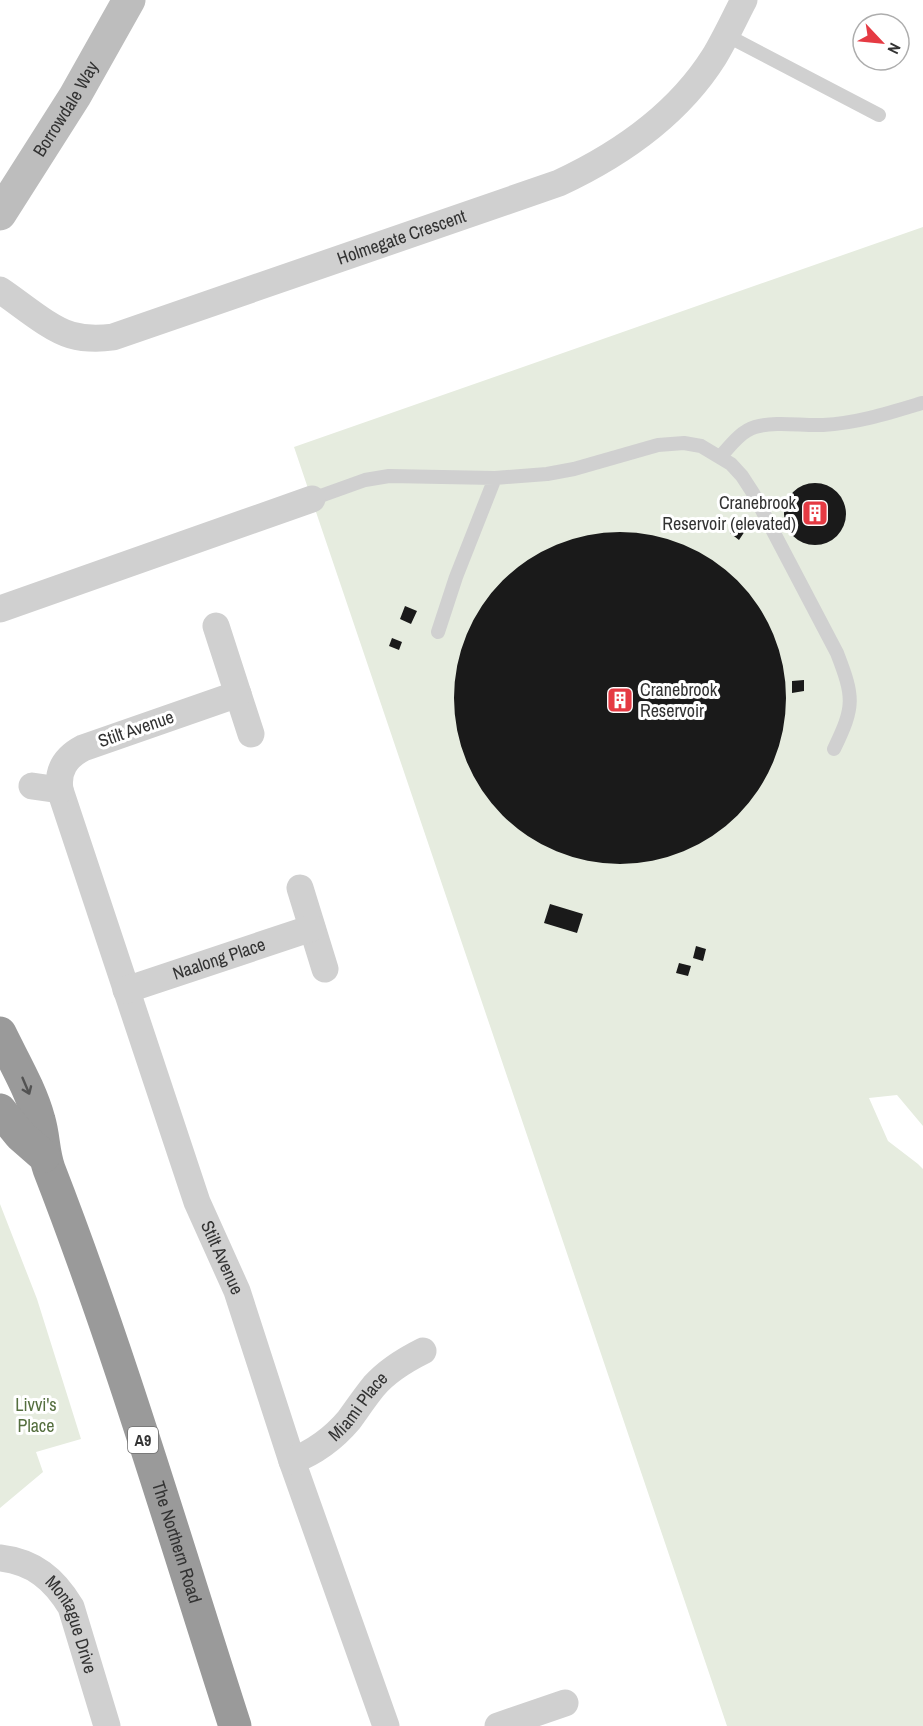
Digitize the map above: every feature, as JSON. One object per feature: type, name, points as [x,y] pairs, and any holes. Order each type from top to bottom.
[{"type":"highway","name":"The Northern Road","points":[[0,1033],[25,1084],[39,1122],[44,1156],[75,1237],[115,1354],[235,1726]]},
{"type":"highway","name":"The Northern Road","points":[[0,1110],[20,1135],[44,1156]]},
{"type":"street","name":"Borrowdale Way","points":[[0,214],[75,96],[129,0]]},
{"type":"street","name":"Holmegate Crescent","points":[[0,290],[65,332],[86,338],[113,337],[559,183],[603,161],[658,120],[692,86],[713,59],[744,0]]},
{"type":"street","points":[[0,609],[312,499]]},
{"type":"street","points":[[216,626],[251,734]]},
{"type":"street","name":"Stilt Avenue","points":[[238,694],[83,748],[74,753],[63,765],[59,776],[60,790],[196,1202],[237,1291],[292,1461],[386,1726]]},
{"type":"street","points":[[32,786],[60,790]]},
{"type":"street","points":[[300,888],[325,969]]},
{"type":"street","name":"Naalong Place","points":[[126,990],[312,928]]},
{"type":"street","name":"Miami Place","points":[[292,1461],[324,1444],[348,1422],[382,1377],[423,1351]]},
{"type":"street","name":"Montague Drive","points":[[0,1558],[29,1565],[45,1575],[61,1590],[71,1607],[107,1726]]},
{"type":"street","points":[[498,1726],[565,1703]]},
{"type":"lane","points":[[726,35],[879,115]]},
{"type":"lane","points":[[720,457],[738,437],[753,428],[780,424],[823,425],[862,421],[922,403]]},
{"type":"lane","points":[[312,499],[365,480],[389,476],[495,478],[547,474],[574,469],[658,445],[684,443],[701,446],[730,464],[742,476],[837,653],[847,679],[851,698],[849,715],[834,749]]},
{"type":"lane","points":[[438,632],[456,577],[495,478]]},
{"type":"green space","points":[[923,227],[923,1126],[897,1095],[869,1098],[888,1141],[923,1169],[923,1726],[727,1726],[294,447]]},
{"type":"green space","name":"Livvi's Place","points":[[0,1204],[37,1299],[81,1439],[36,1452],[43,1472],[0,1508]]},
{"type":"building","name":"Cranebrook Reservoir (elevated)","points":[[815,483],[827,485],[837,492],[844,502],[846,514],[844,526],[837,536],[827,543],[815,545],[803,543],[793,536],[786,526],[784,514],[786,502],[793,492],[803,485]]},
{"type":"building","points":[[737,521],[747,528],[739,540],[730,533]]},
{"type":"building","name":"Cranebrook Reservoir","points":[[620,532],[652,536],[683,545],[712,560],[737,581],[758,606],[773,635],[782,666],[786,698],[782,730],[773,761],[758,790],[737,815],[712,836],[683,851],[652,860],[620,864],[588,860],[557,851],[528,836],[503,815],[482,790],[467,761],[458,730],[454,698],[458,666],[467,635],[482,606],[503,581],[528,560],[557,545],[588,536]]},
{"type":"building","points":[[405,606],[417,611],[411,624],[400,619]]},
{"type":"building","points":[[392,638],[402,642],[399,650],[389,646]]},
{"type":"building","points":[[804,680],[804,691],[792,693],[792,681]]},
{"type":"building","points":[[550,904],[583,914],[577,933],[544,923]]},
{"type":"building","points":[[696,946],[706,949],[703,961],[693,958]]},
{"type":"building","points":[[679,963],[691,966],[688,976],[676,973]]},
{"type":"place","name":"Cranebrook Reservoir (elevated)","points":[[815,513]]},
{"type":"place","name":"Cranebrook Reservoir","points":[[620,700]]}]
